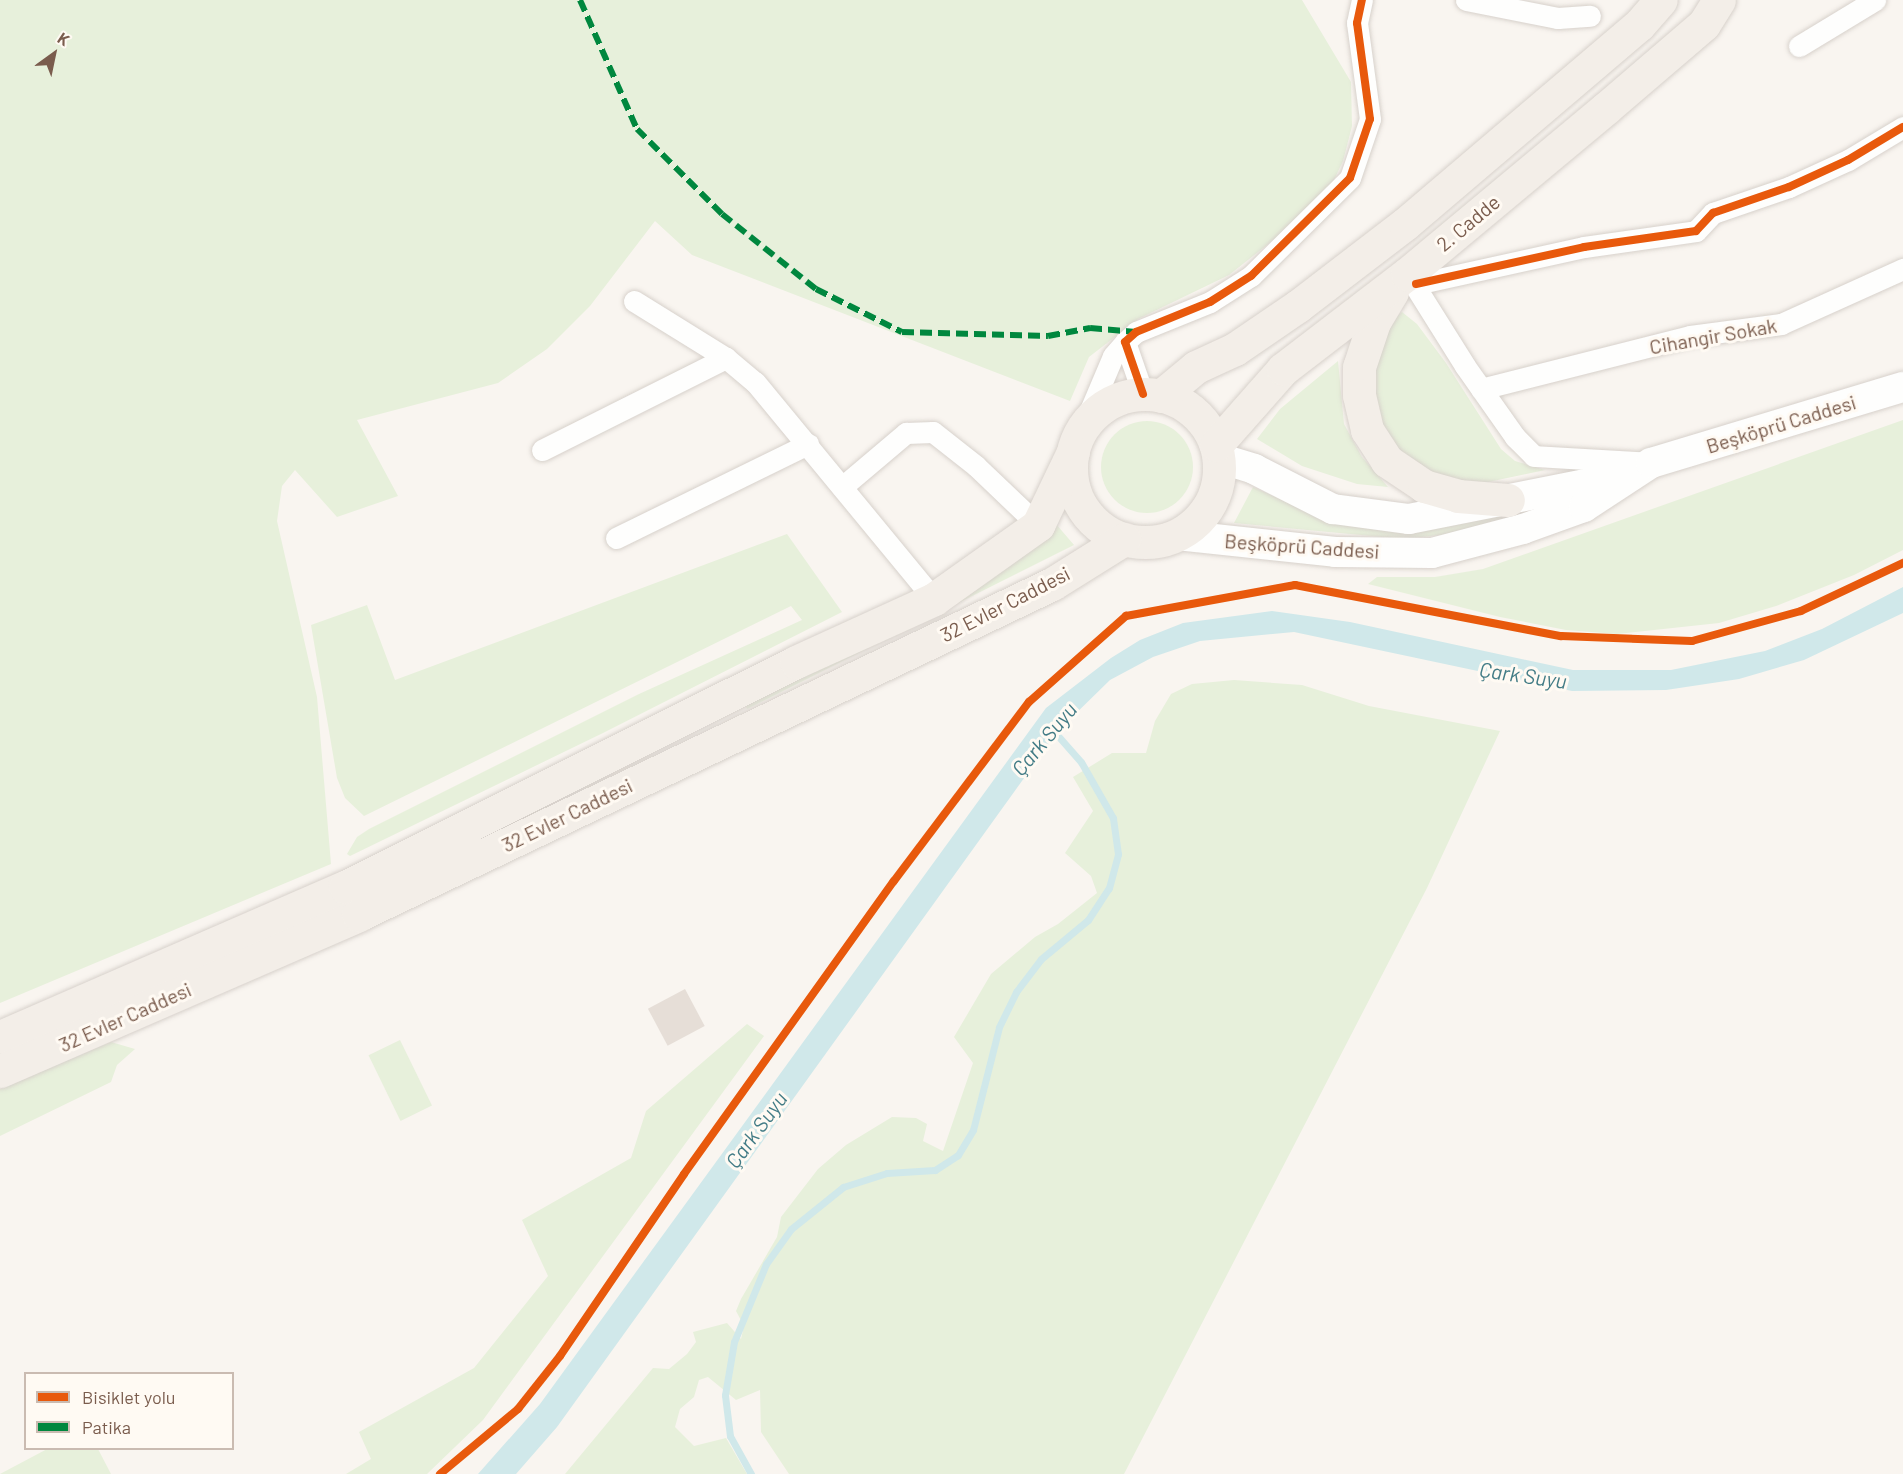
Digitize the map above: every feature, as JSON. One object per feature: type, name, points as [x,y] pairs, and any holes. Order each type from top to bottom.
[{"type":"main road","name":"2. Cadde","points":[[1152,395],[1196,367],[1235,349],[1298,306],[1405,224],[1639,25],[1661,0]]},
{"type":"main road","name":"2. Cadde","points":[[1217,452],[1283,369],[1407,280],[1704,24],[1719,0]]},
{"type":"main road","points":[[1407,280],[1374,322],[1359,367],[1359,395],[1367,430],[1387,461],[1424,486],[1458,496],[1508,500]]},
{"type":"main road","name":"Beşköprü Caddesi","points":[[1217,452],[1333,509],[1409,519],[1508,500],[1639,470],[1903,387]]},
{"type":"main road","points":[[1152,395],[1191,411],[1204,422],[1217,452],[1218,482],[1211,504],[1197,522],[1177,535],[1142,542],[1124,539],[1104,530],[1082,505],[1071,474],[1078,440],[1098,411],[1119,399],[1152,395]]},
{"type":"main road","name":"32 Evler Caddesi","points":[[0,1037],[345,887],[796,662],[934,599],[1019,543],[1038,525],[1078,440]]},
{"type":"main road","name":"Beşköprü Caddesi","points":[[1177,535],[1335,552],[1432,553],[1523,529],[1584,507],[1639,470]]},
{"type":"main road","name":"32 Evler Caddesi","points":[[0,1071],[358,915],[1052,584],[1124,539]]},
{"type":"street","points":[[1078,440],[1113,356],[1125,342],[1136,332],[1210,302],[1251,276],[1350,178],[1370,119],[1358,23],[1362,0]]},
{"type":"street","points":[[1466,0],[1558,18],[1590,16]]},
{"type":"street","points":[[1799,46],[1875,0]]},
{"type":"street","points":[[1639,470],[1534,456],[1515,437],[1407,280],[1584,247],[1696,231],[1713,213],[1789,187],[1848,160],[1903,127]]},
{"type":"street","name":"Cihangir Sokak","points":[[1481,389],[1690,336],[1781,324],[1903,269]]},
{"type":"street","points":[[634,300],[726,358],[755,382],[934,599]]},
{"type":"street","points":[[1125,342],[1152,395]]},
{"type":"street","points":[[542,450],[726,358]]},
{"type":"street","points":[[842,487],[906,434],[933,432],[976,466],[1038,525]]},
{"type":"street","points":[[616,538],[808,444]]},
{"type":"green space","points":[[0,0],[1302,0],[1351,82],[1352,126],[1343,161],[1325,199],[1229,275],[1138,319],[1089,357],[1070,401],[692,255],[655,221],[590,306],[547,349],[498,383],[357,420],[398,496],[337,517],[295,470],[282,486],[277,521],[317,697],[331,864],[0,1003]]},
{"type":"green space","points":[[1402,312],[1417,324],[1446,363],[1501,449],[1515,461],[1545,470],[1474,485],[1427,475],[1389,442],[1369,394],[1388,324]]},
{"type":"green space","points":[[1338,361],[1344,424],[1362,457],[1388,487],[1357,484],[1302,466],[1257,439],[1280,409]]},
{"type":"green space","points":[[1903,420],[1903,550],[1854,575],[1776,606],[1719,623],[1617,634],[1566,630],[1500,617],[1368,584],[1377,577],[1435,577],[1483,569]]},
{"type":"green space","points":[[1147,421],[1165,424],[1180,434],[1190,449],[1193,467],[1190,485],[1180,500],[1165,510],[1147,513],[1129,510],[1114,500],[1104,485],[1101,467],[1104,449],[1114,434],[1129,424]]},
{"type":"green space","points":[[1253,487],[1302,509],[1458,524],[1551,506],[1449,534],[1404,539],[1234,523]]},
{"type":"green space","points":[[1056,524],[1074,545],[747,709],[745,704],[980,585],[1021,557]]},
{"type":"green space","points":[[787,534],[842,612],[603,733],[350,856],[347,854],[357,837],[369,829],[639,694],[802,620],[791,606],[364,816],[345,798],[337,778],[311,625],[367,605],[395,680]]},
{"type":"green space","points":[[1234,680],[1302,685],[1369,706],[1500,731],[1427,888],[1124,1474],[789,1474],[761,1432],[760,1390],[736,1400],[708,1377],[699,1380],[694,1397],[680,1409],[675,1427],[694,1446],[726,1438],[747,1474],[565,1474],[653,1368],[669,1369],[687,1354],[696,1342],[693,1332],[727,1323],[741,1339],[744,1326],[736,1311],[777,1237],[781,1217],[818,1169],[846,1145],[892,1117],[916,1118],[927,1124],[923,1141],[943,1151],[973,1063],[954,1037],[991,974],[1035,937],[1058,924],[1097,893],[1091,876],[1065,853],[1093,811],[1073,777],[1112,753],[1146,753],[1155,721],[1171,694],[1192,684]]},
{"type":"green space","points":[[747,1024],[764,1036],[483,1420],[427,1474],[346,1474],[371,1459],[359,1432],[474,1368],[548,1276],[522,1220],[631,1158],[646,1111]]},
{"type":"green space","points":[[400,1040],[432,1106],[401,1121],[369,1055]]},
{"type":"green space","points":[[111,1042],[135,1049],[117,1065],[111,1082],[0,1136],[0,1089]]},
{"type":"green space","points":[[45,1450],[99,1450],[111,1474],[0,1474]]},
{"type":"water","name":"Çark Suyu","points":[[1903,587],[1903,613],[1804,660],[1739,679],[1666,690],[1572,691],[1294,632],[1200,641],[1153,657],[1110,680],[1063,726],[1040,756],[557,1427],[516,1474],[478,1474],[540,1404],[1046,708],[1111,658],[1140,640],[1183,623],[1272,611],[1350,622],[1573,670],[1671,670],[1765,651],[1822,629]]},
{"type":"building","points":[[685,989],[705,1026],[668,1046],[648,1009]]},
{"type":"waterway","name":"Çark Suyu","points":[[751,1474],[730,1436],[725,1395],[734,1342],[766,1264],[791,1229],[843,1187],[887,1173],[935,1170],[958,1155],[973,1130],[999,1027],[1016,992],[1041,959],[1088,920],[1109,888],[1118,854],[1113,818],[1081,762],[1052,729]]},
{"type":"marked path","points":[[580,0],[637,129],[722,214],[816,289],[902,332],[1048,336],[1090,328],[1136,332]]},
{"type":"cycle path","points":[[1143,394],[1125,342],[1136,332],[1210,302],[1251,276],[1350,178],[1370,119],[1357,23],[1362,0]]},
{"type":"cycle path","points":[[1416,284],[1584,247],[1696,231],[1713,213],[1789,187],[1848,160],[1903,127]]},
{"type":"cycle path","points":[[440,1474],[518,1409],[560,1356],[684,1174],[894,881],[1029,702],[1126,616],[1295,585],[1561,636],[1692,641],[1801,611],[1903,563]]}]
